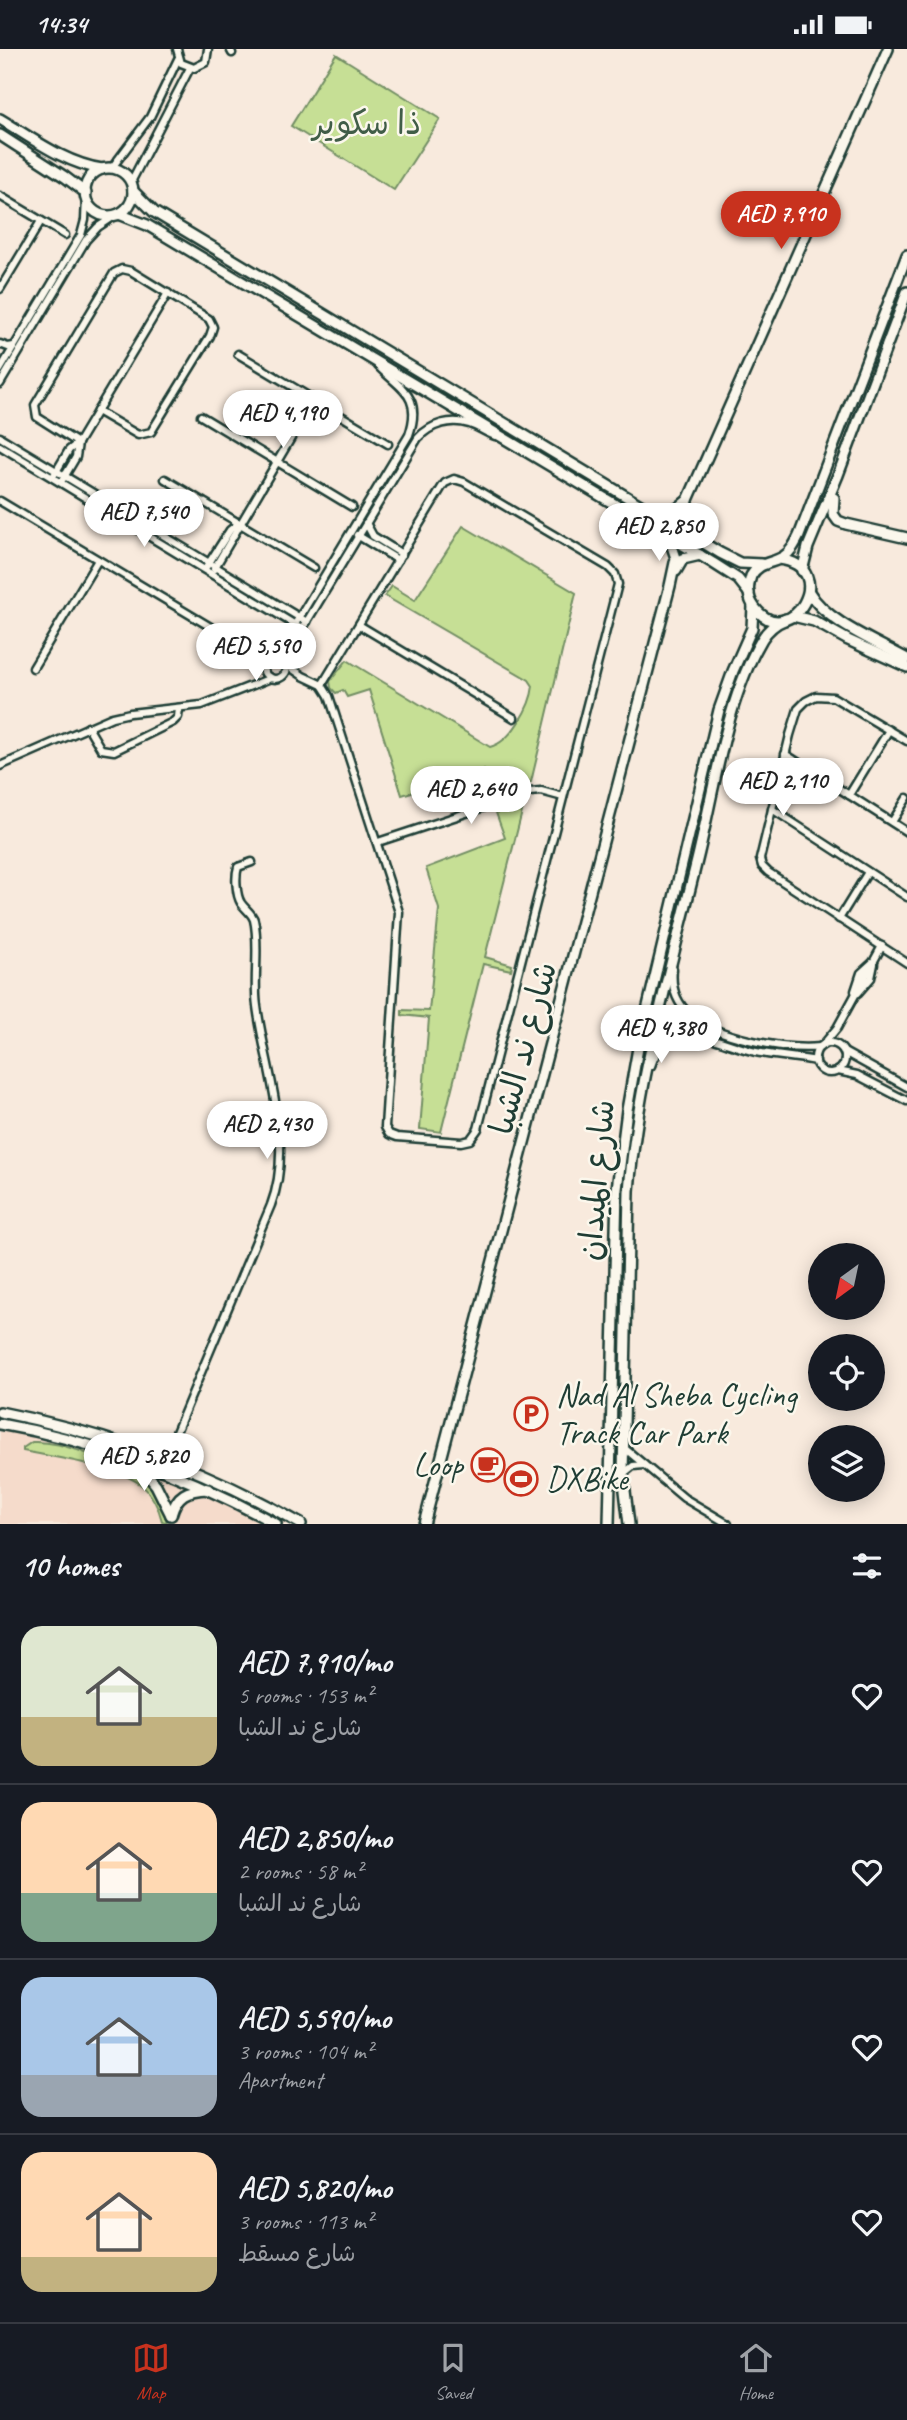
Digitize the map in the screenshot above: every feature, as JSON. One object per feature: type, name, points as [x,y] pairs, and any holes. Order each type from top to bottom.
[{"type":"street","points":[[0,370],[81,235],[90,178],[107,169],[150,117],[178,59],[177,49]]},
{"type":"street","points":[[178,59],[183,65],[197,68],[206,62],[208,49]]},
{"type":"street","points":[[692,535],[686,519],[688,500],[888,49]]},
{"type":"street","points":[[0,384],[86,240],[98,227],[128,207],[132,186],[190,68]]},
{"type":"street","points":[[0,119],[76,163],[122,173],[154,212],[735,561],[745,564],[762,564],[779,559],[796,543],[813,505],[907,255]]},
{"type":"street","points":[[0,135],[65,177],[86,195],[92,209],[97,213],[118,215],[147,225],[700,555],[738,579],[749,593],[754,606],[768,618],[790,617],[814,621],[907,667]]},
{"type":"street","points":[[0,196],[65,235]]},
{"type":"street","points":[[0,289],[41,221]]},
{"type":"street","points":[[78,443],[37,417],[34,405],[111,277],[118,270],[127,269],[209,319],[212,327],[210,336],[150,432],[138,435],[97,411]]},
{"type":"street","points":[[802,571],[808,547],[907,292]]},
{"type":"street","points":[[55,475],[69,450],[78,443],[168,293]]},
{"type":"street","points":[[0,344],[14,347]]},
{"type":"street","points":[[238,354],[388,444]]},
{"type":"street","points":[[0,355],[5,362]]},
{"type":"street","points":[[250,685],[297,621],[406,440],[413,419],[412,407],[405,390],[372,359]]},
{"type":"street","points":[[210,568],[236,532],[314,399]]},
{"type":"street","points":[[201,416],[352,507]]},
{"type":"street","points":[[281,677],[286,672],[287,663],[304,625],[418,438],[426,430],[443,423],[460,422],[500,437]]},
{"type":"street","points":[[0,437],[55,475]]},
{"type":"street","points":[[62,479],[76,457],[78,443]]},
{"type":"street","points":[[0,446],[62,479],[304,625]]},
{"type":"street","points":[[838,475],[832,509],[838,521],[907,538]]},
{"type":"street","points":[[165,479],[314,568]]},
{"type":"street","points":[[249,650],[280,655],[303,676],[322,685],[329,696],[378,842],[400,919],[385,1126],[389,1134],[397,1137],[466,1141],[474,1137],[478,1129],[617,589],[615,574],[608,567],[460,479],[445,482],[322,685]]},
{"type":"street","points":[[358,536],[356,532],[372,505],[372,499]]},
{"type":"street","points":[[657,514],[677,509],[688,500]]},
{"type":"street","points":[[0,501],[249,650],[271,678]]},
{"type":"street","points":[[366,523],[373,536],[400,557]]},
{"type":"street","points":[[358,536],[400,557]]},
{"type":"street","name":"شارع ند الشبا","points":[[424,1524],[670,586],[676,558],[669,537]]},
{"type":"street","name":"شارع ند الشبا","points":[[670,586],[683,559],[700,555]]},
{"type":"street","points":[[779,559],[792,563],[802,571],[809,592],[820,608],[907,659]]},
{"type":"street","points":[[33,668],[99,560]]},
{"type":"street","points":[[749,593],[751,577],[762,564]]},
{"type":"street","points":[[790,617],[804,606],[809,592]]},
{"type":"street","name":"شارع الميدان","points":[[609,1524],[617,1189],[630,1089],[719,710],[752,628],[754,606]]},
{"type":"street","name":"شارع الميدان","points":[[629,1524],[623,1475],[623,1447],[629,1191],[640,1097],[674,946],[739,691],[764,635],[774,625],[790,617]]},
{"type":"street","points":[[359,625],[514,717]]},
{"type":"street","points":[[0,766],[119,714],[206,704],[271,678],[303,676]]},
{"type":"street","points":[[907,741],[833,697],[816,696],[806,701],[798,709],[760,859],[762,866],[907,963]]},
{"type":"street","points":[[88,727],[101,749],[114,751],[173,722],[178,717],[179,708]]},
{"type":"street","points":[[849,795],[889,730]]},
{"type":"street","points":[[785,754],[907,832]]},
{"type":"street","points":[[378,842],[530,792],[563,797]]},
{"type":"street","points":[[892,822],[907,797]]},
{"type":"street","points":[[772,809],[907,897]]},
{"type":"street","points":[[169,1473],[167,1459],[171,1445],[271,1205],[281,1169],[281,1149],[271,1080],[256,1004],[254,921],[240,900],[236,874],[238,867],[252,862]]},
{"type":"street","points":[[839,919],[869,872]]},
{"type":"street","points":[[674,946],[674,991],[682,1007],[695,1019],[719,1030],[758,1041],[806,1048],[833,1043],[907,1087]]},
{"type":"street","points":[[882,946],[837,1028],[821,1046],[816,1061],[824,1071],[857,1075],[907,1101]]},
{"type":"street","points":[[837,1028],[844,1063],[838,1071]]},
{"type":"street","points":[[640,1097],[656,1055],[666,1043],[680,1036],[701,1035],[756,1052],[816,1061]]},
{"type":"street","points":[[0,1412],[81,1430],[167,1459],[225,1483],[301,1524]]},
{"type":"street","points":[[0,1424],[75,1440],[135,1460],[209,1489],[276,1524]]},
{"type":"street","points":[[623,1447],[694,1505],[728,1524]]},
{"type":"street","points":[[135,1460],[156,1485],[171,1515],[181,1495],[191,1490],[209,1489]]},
{"type":"street","points":[[623,1475],[633,1466],[646,1466]]},
{"type":"shaded area","points":[[0,1428],[117,1455],[218,1485],[293,1524],[0,1524]]},
{"type":"green space","name":"ذا سكوير","points":[[336,54],[440,119],[394,190],[291,126]]},
{"type":"green space","points":[[463,526],[576,593],[531,782],[492,796],[484,770],[402,795],[369,690],[347,697],[343,690],[336,693],[331,688],[330,681],[347,660],[490,747],[505,738],[519,722],[533,686],[529,680],[385,596],[392,586],[415,600]]},
{"type":"green space","points":[[525,800],[485,957],[512,965],[511,970],[483,964],[441,1132],[420,1129],[429,1018],[402,1015],[402,1010],[429,1011],[439,909],[426,868],[505,838],[495,810]]},
{"type":"green space","points":[[32,1442],[66,1447],[128,1467],[148,1482],[156,1492],[167,1523],[162,1521],[154,1501],[140,1484],[100,1467],[23,1451],[23,1448]]},
{"type":"place","name":"Nad Al Sheba Cycling Track Car Park","points":[[531,1414]]},
{"type":"place","name":"Loop","points":[[488,1465]]},
{"type":"place","name":"DXBike","points":[[521,1479]]}]
